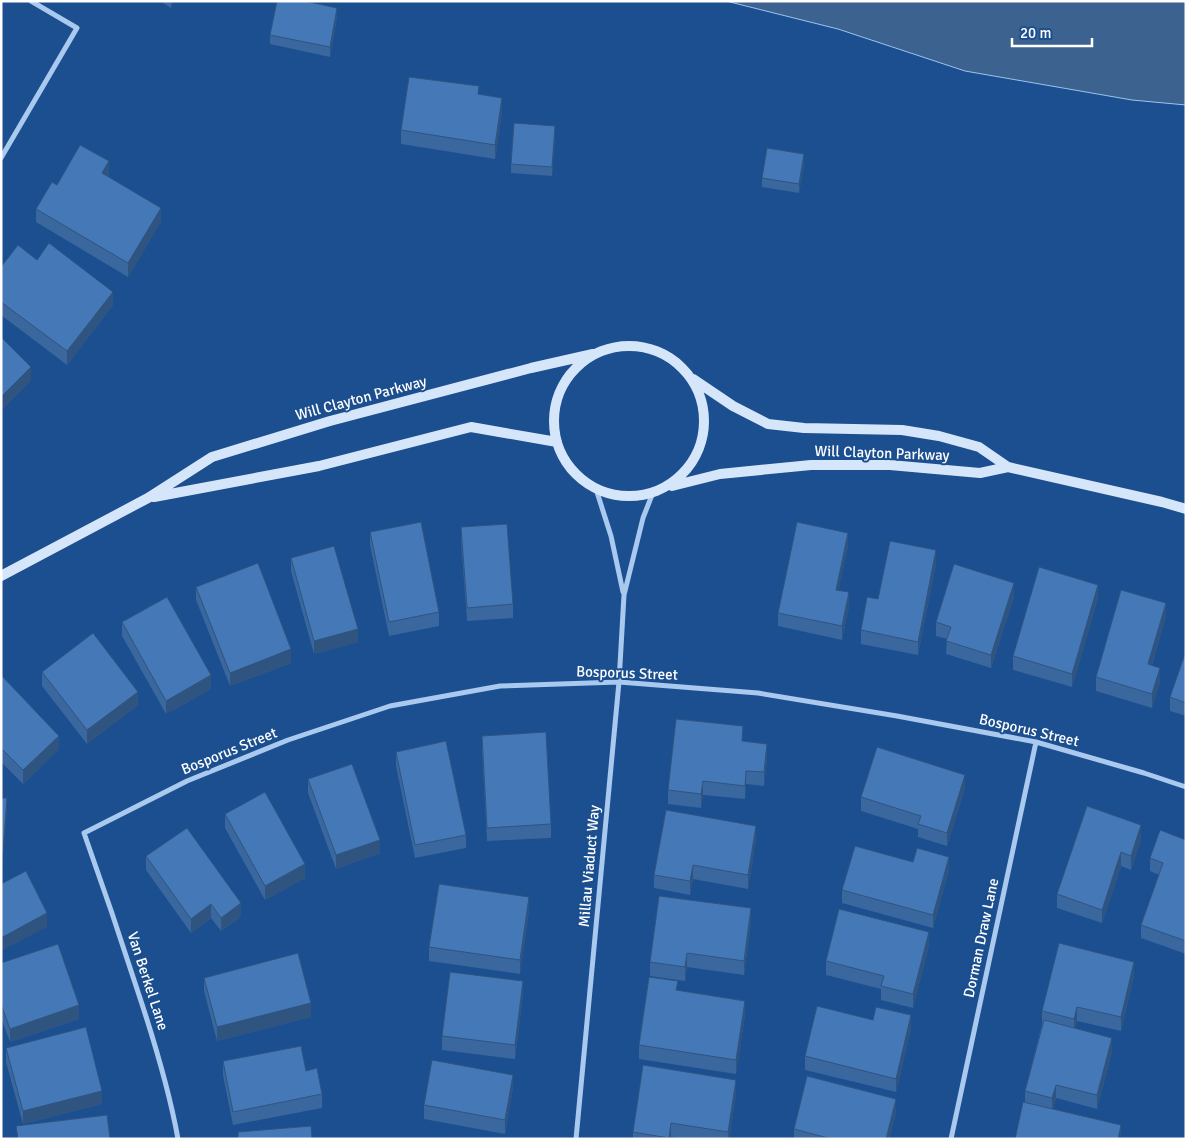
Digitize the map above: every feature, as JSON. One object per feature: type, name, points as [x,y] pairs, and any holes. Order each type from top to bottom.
[{"type":"street","points":[[1,158],[77,28],[31,1]]},
{"type":"street","points":[[637,345],[662,352],[683,368],[693,379],[704,413],[703,439],[695,458],[682,475],[666,488],[652,495],[621,496],[596,489],[576,475],[561,454],[557,442],[554,407],[561,386],[575,368],[593,354],[614,346],[637,345]]},
{"type":"street","name":"Will Clayton Parkway","points":[[1,576],[148,498],[212,456],[330,421],[531,368],[593,354]]},
{"type":"street","name":"Will Clayton Parkway","points":[[693,379],[733,406],[768,424],[804,428],[902,430],[939,436],[979,447],[1008,467],[1186,509]]},
{"type":"street","name":"Will Clayton Parkway","points":[[148,498],[319,466],[472,426],[557,442]]},
{"type":"street","name":"Will Clayton Parkway","points":[[666,488],[720,474],[811,465],[890,465],[980,473],[1008,467]]},
{"type":"street","name":"Millau Viaduct Way","points":[[596,489],[611,536],[624,595]]},
{"type":"street","name":"Millau Viaduct Way","points":[[576,1139],[620,682],[624,595],[643,518],[652,495]]},
{"type":"street","name":"Bosporus Street","points":[[84,833],[188,781],[288,740],[390,706],[500,686],[620,682],[758,693],[1036,742],[1186,787]]},
{"type":"street","name":"Dorman Draw Lane","points":[[952,1139],[1036,742]]},
{"type":"street","name":"Van Berkel Lane","points":[[84,833],[111,905],[157,1050],[172,1107],[178,1139]]},
{"type":"water","points":[[726,1],[1186,1],[1186,105],[1132,100],[965,71],[838,29]]},
{"type":"building","points":[[277,1],[305,1],[337,8],[330,47],[270,35]]},
{"type":"building","points":[[409,77],[479,86],[478,94],[502,98],[495,145],[401,130]]},
{"type":"building","points":[[514,123],[555,126],[552,167],[511,164]]},
{"type":"building","points":[[80,145],[109,161],[102,173],[161,208],[128,263],[36,209],[52,182],[57,185]]},
{"type":"building","points":[[767,148],[804,154],[799,184],[762,178]]},
{"type":"building","points":[[49,243],[113,292],[67,351],[1,302],[1,267],[18,245],[37,260]]},
{"type":"building","points":[[1,337],[31,367],[1,397]]},
{"type":"building","points":[[421,522],[439,612],[389,622],[370,532]]},
{"type":"building","points":[[797,522],[848,533],[836,590],[849,592],[842,626],[778,613]]},
{"type":"building","points":[[507,524],[513,604],[467,608],[461,527]]},
{"type":"building","points":[[890,541],[936,550],[918,642],[861,630],[867,597],[878,599]]},
{"type":"building","points":[[334,546],[358,629],[314,641],[291,558]]},
{"type":"building","points":[[258,563],[291,649],[230,673],[196,587]]},
{"type":"building","points":[[954,564],[1014,583],[991,655],[946,641],[951,627],[936,622]]},
{"type":"building","points":[[1039,567],[1098,585],[1072,674],[1013,656]]},
{"type":"building","points":[[1121,590],[1166,603],[1148,664],[1160,668],[1152,694],[1096,677]]},
{"type":"building","points":[[167,597],[211,675],[166,701],[122,622]]},
{"type":"building","points":[[93,633],[138,692],[87,730],[42,672]]},
{"type":"building","points":[[1186,651],[1186,703],[1170,697]]},
{"type":"building","points":[[1,675],[59,736],[23,770],[1,748]]},
{"type":"building","points":[[676,719],[743,726],[742,741],[767,744],[764,772],[746,771],[745,786],[703,781],[701,794],[668,790]]},
{"type":"building","points":[[546,732],[551,824],[487,828],[482,736]]},
{"type":"building","points":[[446,741],[466,835],[415,845],[396,752]]},
{"type":"building","points":[[877,747],[965,775],[947,833],[918,824],[921,816],[861,797]]},
{"type":"building","points":[[352,764],[380,840],[336,855],[308,779]]},
{"type":"building","points":[[265,792],[305,864],[265,886],[225,814]]},
{"type":"building","points":[[1,798],[7,798],[2,863],[1,863]]},
{"type":"building","points":[[1087,806],[1141,825],[1131,856],[1121,852],[1102,910],[1057,894]]},
{"type":"building","points":[[666,810],[756,826],[748,875],[693,865],[690,881],[654,875]]},
{"type":"building","points":[[187,828],[241,903],[221,918],[211,904],[191,919],[146,856]]},
{"type":"building","points":[[1160,830],[1186,840],[1186,941],[1141,925],[1163,863],[1150,858]]},
{"type":"building","points":[[855,846],[913,862],[917,848],[949,857],[933,915],[842,890]]},
{"type":"building","points":[[26,871],[47,913],[1,938],[1,884]]},
{"type":"building","points":[[439,884],[529,897],[520,960],[429,947]]},
{"type":"building","points":[[659,896],[751,908],[744,961],[687,953],[685,967],[650,962]]},
{"type":"building","points":[[839,909],[929,932],[913,994],[881,986],[884,976],[826,961]]},
{"type":"building","points":[[1059,943],[1134,962],[1121,1017],[1077,1007],[1074,1019],[1042,1011]]},
{"type":"building","points":[[58,944],[79,1005],[10,1029],[1,1004],[1,963]]},
{"type":"building","points":[[298,953],[311,1003],[217,1027],[204,978]]},
{"type":"building","points":[[450,972],[523,981],[515,1045],[442,1036]]},
{"type":"building","points":[[649,977],[678,981],[676,990],[745,1001],[736,1060],[639,1045]]},
{"type":"building","points":[[817,1006],[873,1020],[876,1007],[911,1015],[896,1079],[805,1056]]},
{"type":"building","points":[[1044,1020],[1112,1038],[1097,1095],[1056,1085],[1052,1098],[1025,1091]]},
{"type":"building","points":[[86,1027],[102,1091],[23,1111],[6,1048]]},
{"type":"building","points":[[301,1046],[306,1071],[317,1068],[322,1094],[233,1112],[223,1061]]},
{"type":"building","points":[[432,1060],[513,1075],[505,1120],[424,1105]]},
{"type":"building","points":[[643,1065],[736,1080],[728,1132],[671,1123],[669,1138],[633,1132]]},
{"type":"building","points":[[807,1076],[896,1099],[886,1139],[832,1139],[794,1129]]},
{"type":"building","points":[[1023,1102],[1121,1125],[1118,1139],[1015,1139]]},
{"type":"building","points":[[107,1115],[110,1139],[18,1139],[16,1126]]},
{"type":"building","points":[[311,1126],[312,1139],[238,1139],[238,1132]]}]
